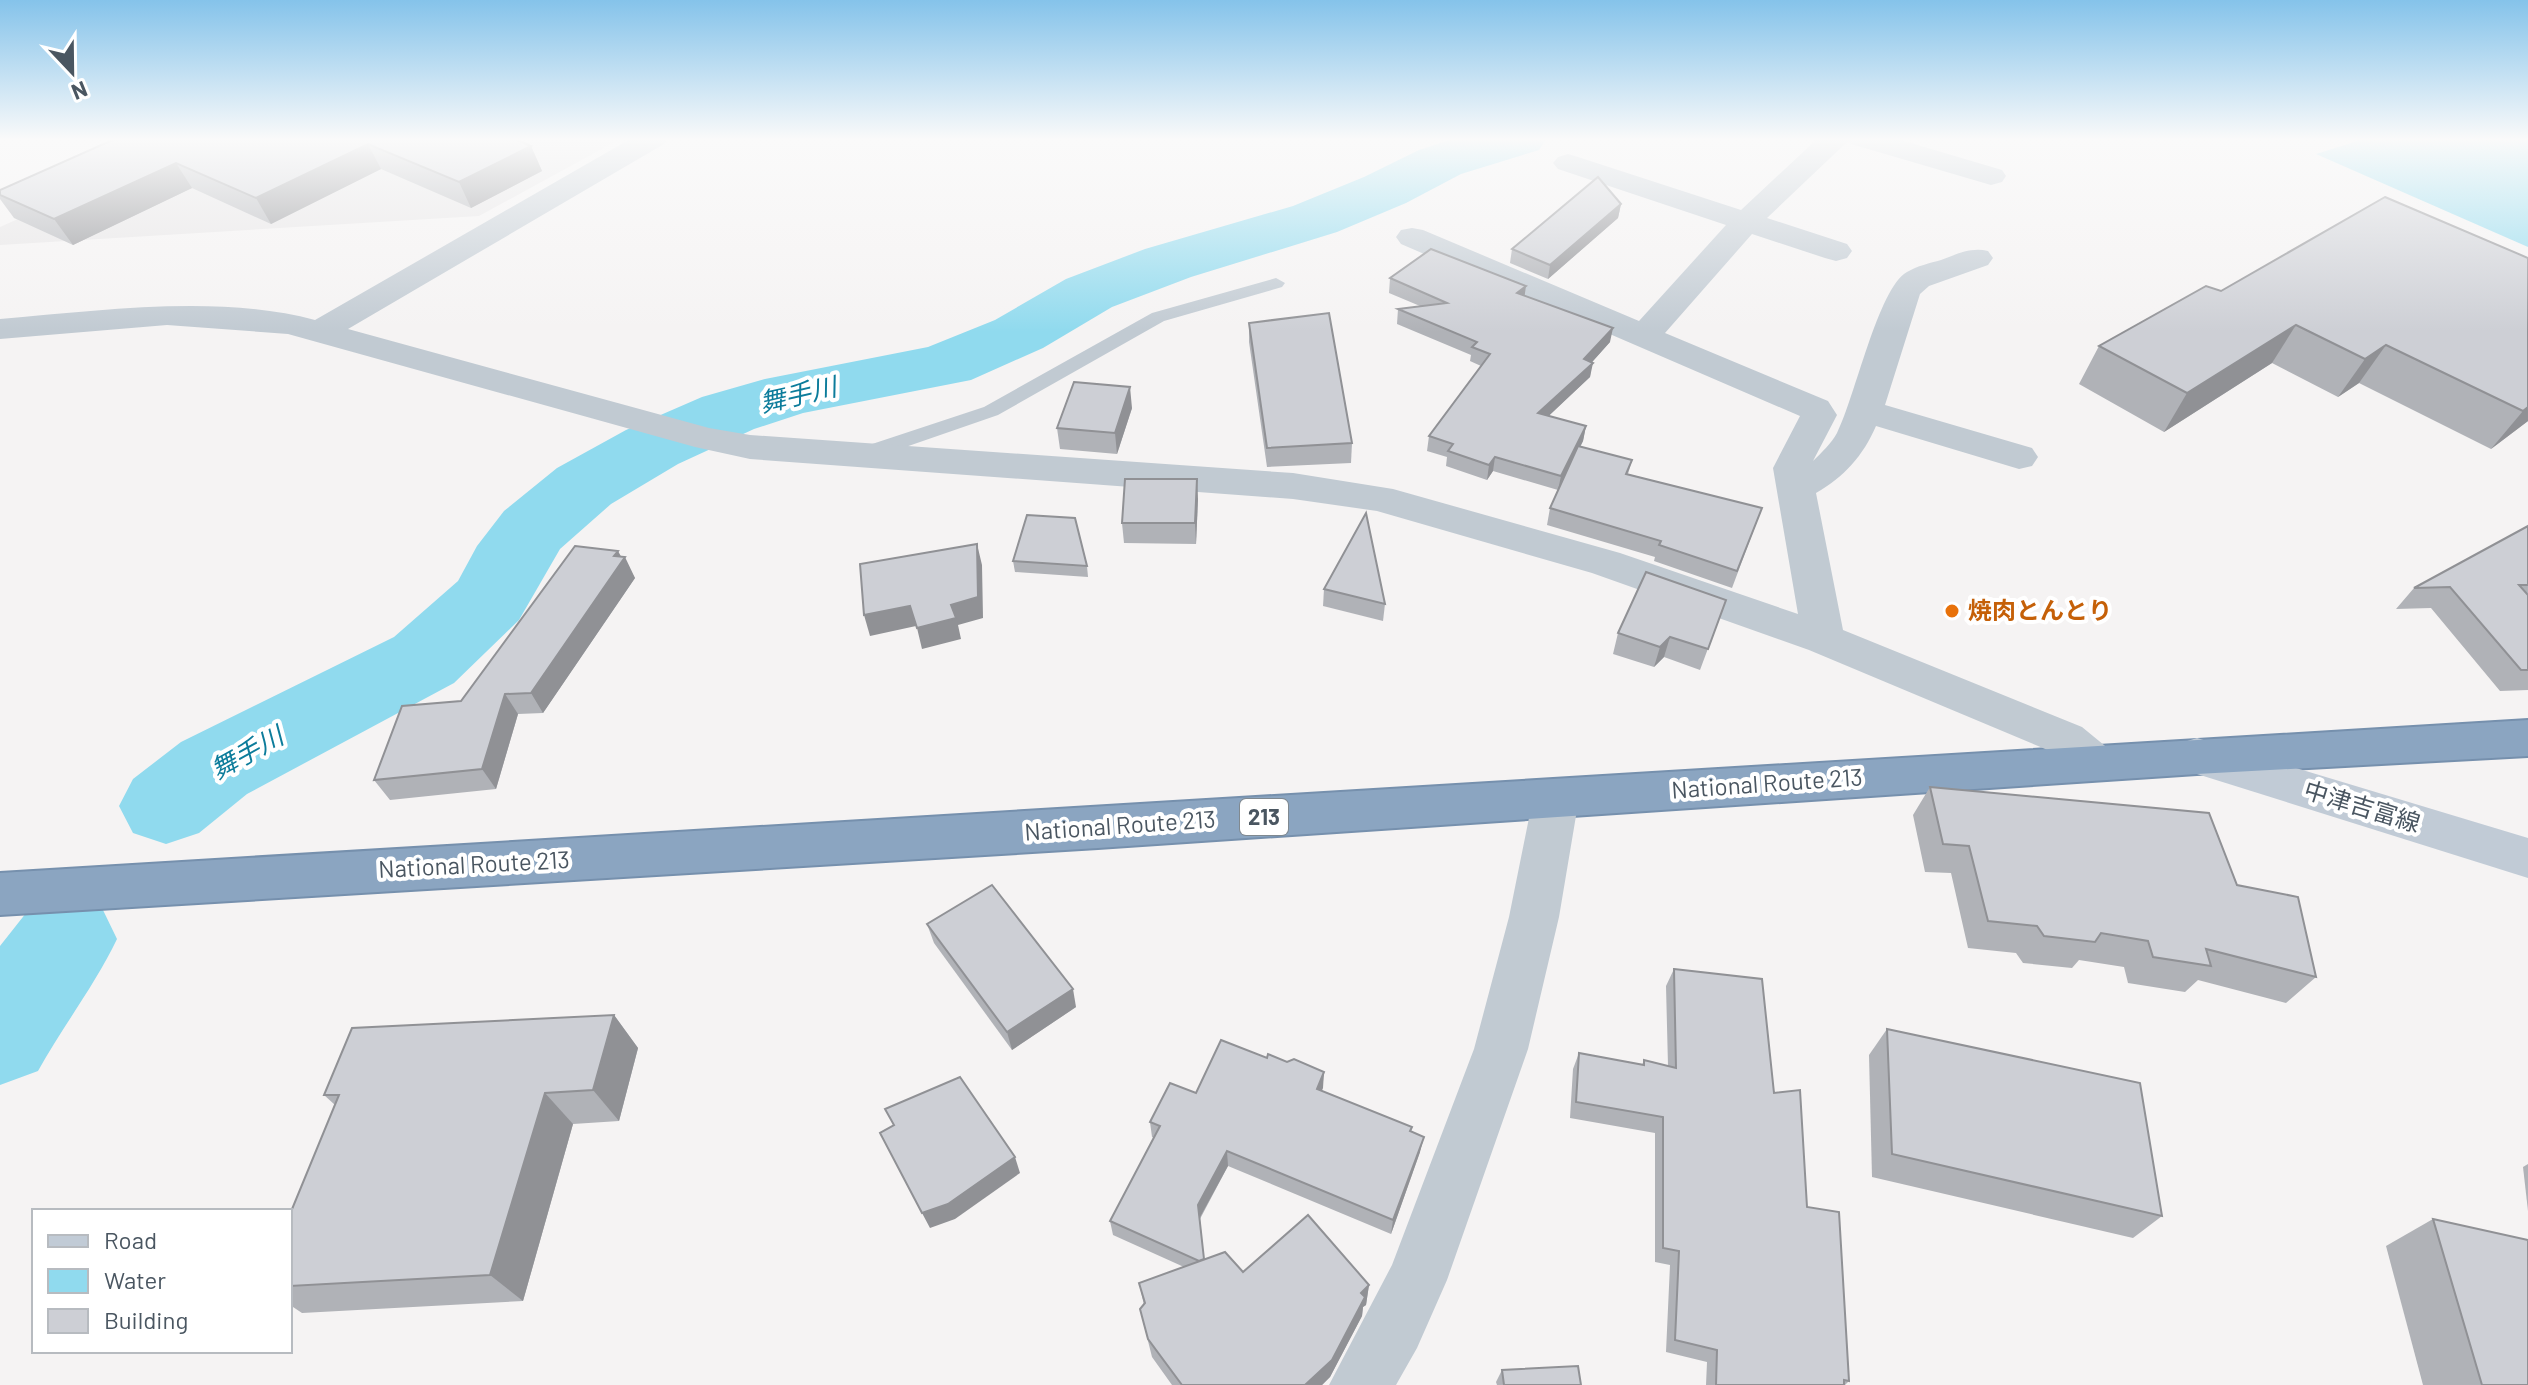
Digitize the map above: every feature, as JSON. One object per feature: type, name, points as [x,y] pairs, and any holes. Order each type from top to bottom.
[{"type":"highway","name":"National Route 213","points":[[0,894],[2197,756],[2528,738]]},
{"type":"main road","name":"中津吉富線","points":[[2197,756],[2528,858]]},
{"type":"street","points":[[319,332],[542,203]]},
{"type":"street","points":[[1690,203],[1836,251]]},
{"type":"street","points":[[1644,336],[1765,203]]},
{"type":"street","points":[[1412,237],[1815,409],[1819,415],[1816,425],[1796,452],[1792,468],[1824,639]]},
{"type":"street","points":[[1795,488],[1828,469],[1845,450],[1865,411],[1905,291],[1917,279],[1977,258]]},
{"type":"street","points":[[0,329],[167,315],[255,320],[319,332],[708,439],[750,447],[1343,491],[1606,563],[1824,639],[2066,739],[2094,763]]},
{"type":"street","points":[[1865,411],[2019,457]]},
{"type":"street","points":[[1361,1385],[1417,1280],[1501,1049],[1534,917],[1556,798]]},
{"type":"lane","points":[[861,455],[991,411],[1158,317],[1276,283]]},
{"type":"shaded area","points":[[55,203],[503,203],[479,216],[0,245],[0,227]]},
{"type":"water","points":[[2427,203],[2528,203],[2528,247]]},
{"type":"building","points":[[17,203],[90,203],[54,219]]},
{"type":"building","points":[[1567,203],[1621,204],[1550,265],[1512,249]]},
{"type":"building","points":[[2375,203],[2398,203],[2528,258],[2528,407],[2523,411],[2386,345],[2365,359],[2296,325],[2187,393],[2099,346],[2206,286],[2221,291]]},
{"type":"building","points":[[1431,249],[1526,286],[1517,293],[1613,328],[1584,359],[1593,363],[1538,413],[1586,426],[1561,476],[1495,457],[1489,465],[1448,451],[1453,444],[1429,436],[1490,354],[1472,347],[1477,342],[1398,309],[1447,303],[1390,278]]},
{"type":"building","points":[[1329,313],[1352,443],[1267,448],[1249,323]]},
{"type":"building","points":[[1074,382],[1130,387],[1115,433],[1057,428]]},
{"type":"building","points":[[1578,446],[1632,460],[1626,474],[1762,508],[1737,571],[1659,545],[1661,541],[1550,508]]},
{"type":"building","points":[[1125,479],[1197,479],[1195,523],[1122,523]]},
{"type":"building","points":[[1366,513],[1385,604],[1324,589]]},
{"type":"building","points":[[1027,515],[1075,518],[1087,566],[1013,561]]},
{"type":"building","points":[[2528,526],[2528,585],[2519,585],[2528,595],[2528,670],[2521,670],[2450,587],[2414,588]]},
{"type":"building","points":[[977,544],[978,597],[951,605],[956,618],[917,628],[910,606],[864,615],[860,564]]},
{"type":"building","points":[[575,546],[618,551],[614,556],[625,557],[531,693],[505,694],[482,769],[374,780],[402,706],[461,701]]},
{"type":"building","points":[[1646,572],[1726,600],[1708,649],[1670,637],[1660,647],[1618,633]]},
{"type":"building","points":[[1930,787],[2209,813],[2237,885],[2298,897],[2316,977],[2206,949],[2211,966],[2153,957],[2148,941],[2101,933],[2095,942],[2044,936],[2037,926],[1988,921],[1969,846],[1943,844]]},
{"type":"building","points":[[992,885],[1073,989],[1007,1032],[927,924]]},
{"type":"building","points":[[1674,969],[1762,979],[1774,1093],[1800,1090],[1807,1207],[1839,1212],[1849,1381],[1844,1380],[1844,1385],[1716,1385],[1717,1350],[1675,1340],[1679,1251],[1663,1248],[1663,1117],[1576,1102],[1579,1053],[1644,1065],[1644,1060],[1676,1068]]},
{"type":"building","points":[[614,1015],[593,1090],[545,1093],[490,1275],[292,1286],[292,1209],[339,1095],[324,1095],[352,1028]]},
{"type":"building","points":[[1887,1029],[2140,1083],[2162,1216],[1892,1154]]},
{"type":"building","points":[[1221,1040],[1267,1058],[1268,1054],[1287,1062],[1294,1059],[1324,1072],[1317,1089],[1412,1127],[1410,1131],[1424,1137],[1393,1220],[1227,1151],[1198,1205],[1204,1259],[1199,1261],[1110,1221],[1160,1126],[1150,1122],[1170,1083],[1196,1093]]},
{"type":"building","points":[[960,1077],[1015,1157],[948,1204],[922,1213],[880,1133],[894,1125],[885,1109]]},
{"type":"building","points":[[1308,1215],[1369,1285],[1361,1293],[1365,1297],[1332,1360],[1305,1385],[1182,1385],[1148,1339],[1140,1309],[1145,1303],[1139,1283],[1225,1252],[1243,1272]]},
{"type":"building","points":[[2433,1219],[2528,1240],[2528,1385],[2482,1385]]},
{"type":"building","points":[[1578,1366],[1581,1385],[1504,1385],[1502,1370]]},
{"type":"waterway","name":"舞手川","points":[[166,806],[214,768],[424,660],[490,599],[506,566],[532,530],[584,486],[652,447],[728,413],[790,394],[946,365],[1019,334],[1089,293],[1168,263],[1315,219],[1355,203]]},
{"type":"waterway","name":"舞手川","points":[[0,1036],[23,997],[66,939]]},
{"type":"place","name":"焼肉とんとり","points":[[1952,611]]}]
